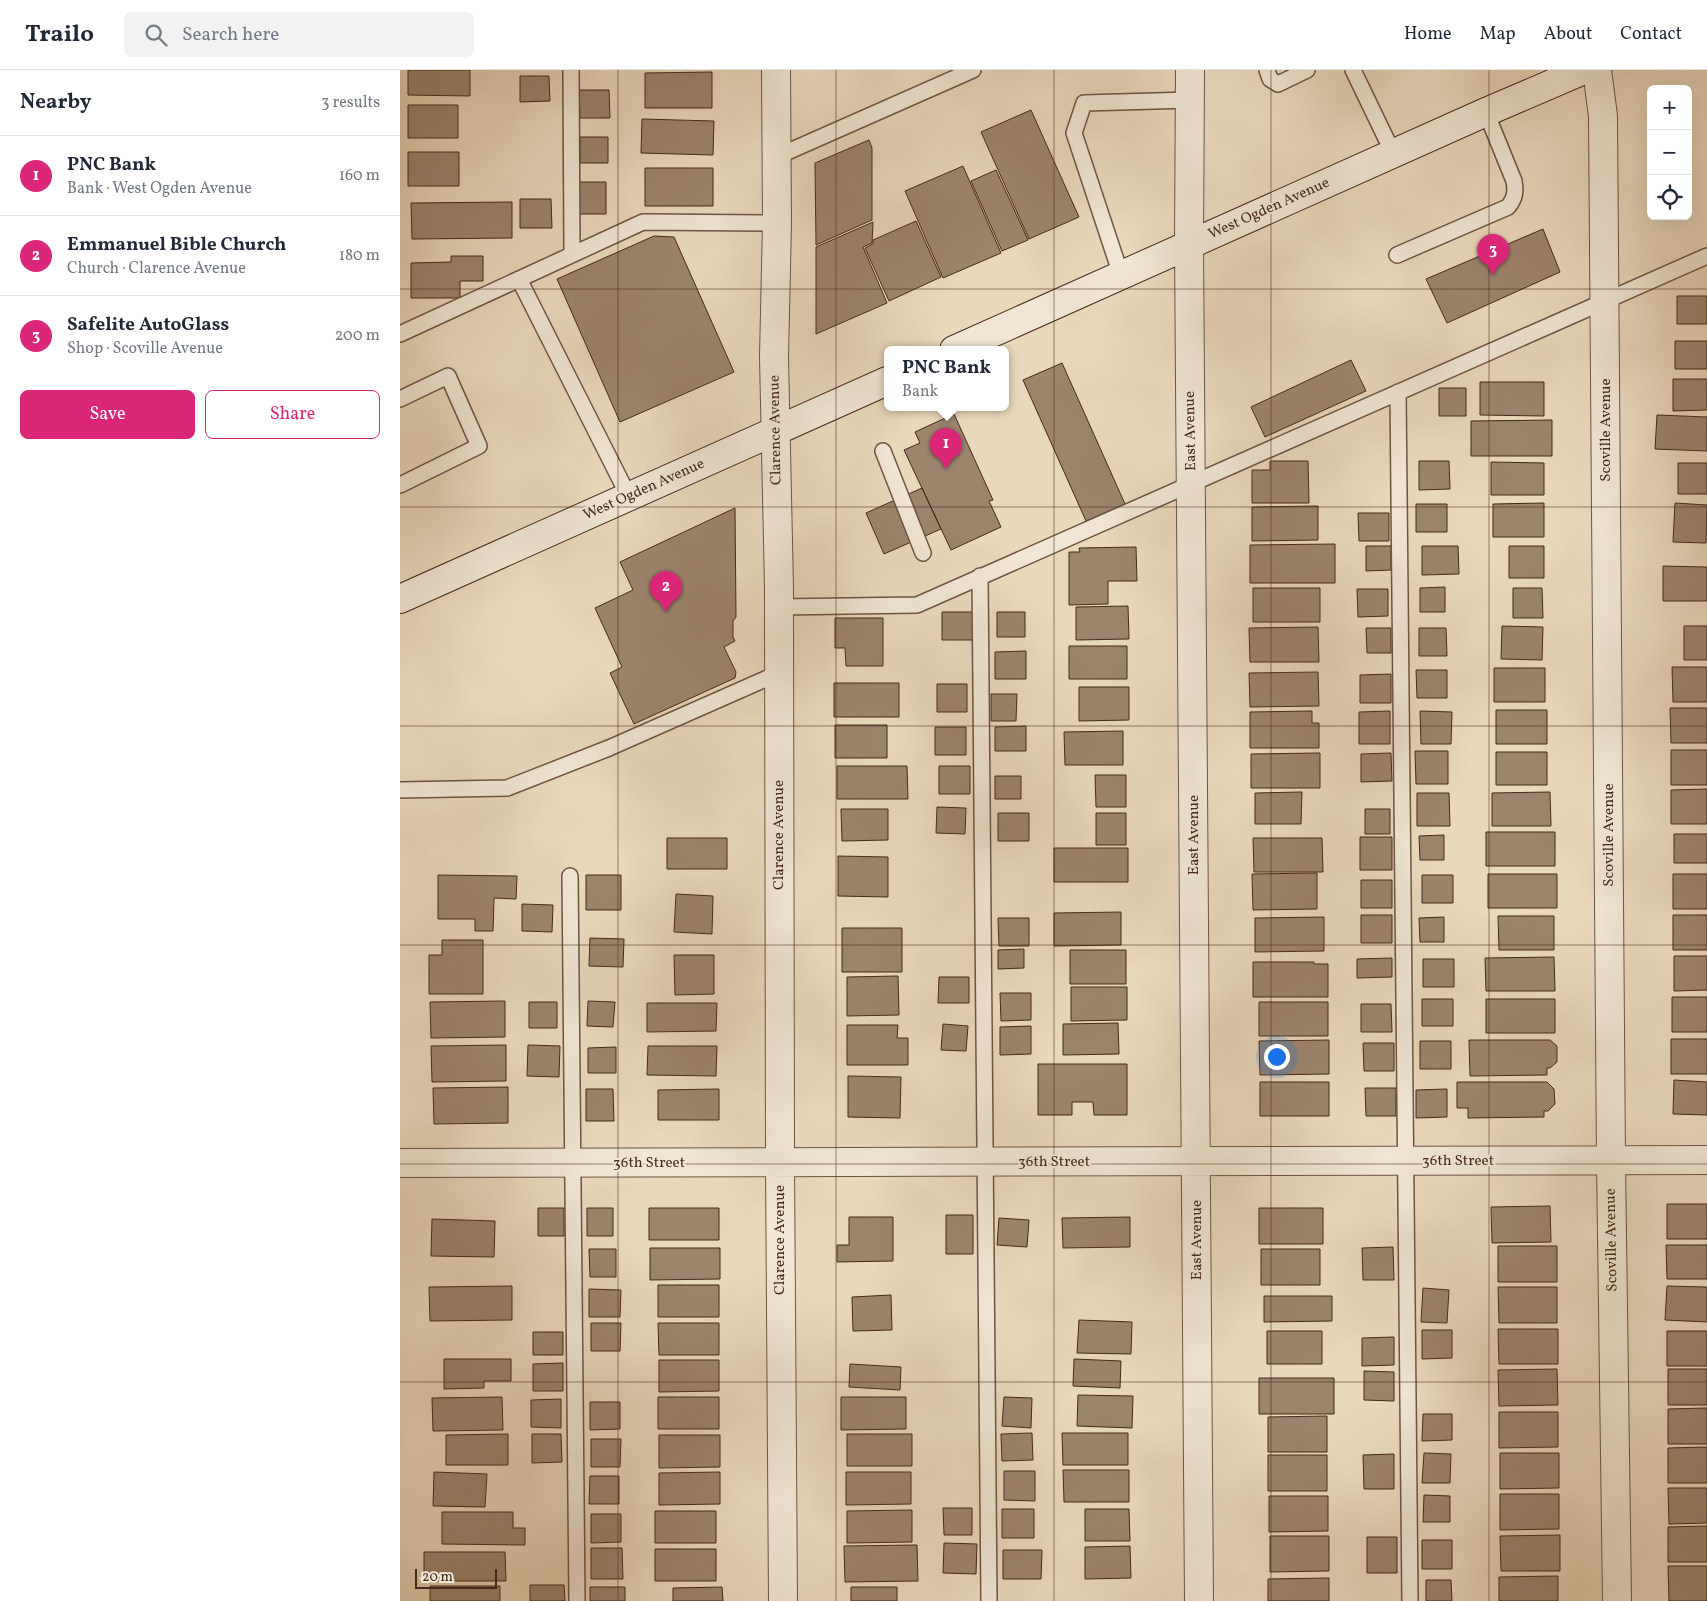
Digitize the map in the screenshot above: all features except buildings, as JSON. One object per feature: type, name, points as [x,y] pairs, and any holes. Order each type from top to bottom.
[{"type":"street","name":"Clarence Avenue","points":[[776,70],[777,223],[774,357],[779,673],[783,1601]]},
{"type":"street","name":"East Avenue","points":[[1190,70],[1189,245],[1199,1601]]},
{"type":"street","name":"West Ogden Avenue","points":[[963,346],[1393,153],[1584,70]]},
{"type":"street","name":"Scoville Avenue","points":[[1597,70],[1602,116],[1605,301],[1611,1161],[1617,1601]]},
{"type":"street","name":"West Ogden Avenue","points":[[400,599],[884,381]]},
{"type":"street","name":"36th Street","points":[[400,1163],[1707,1160]]},
{"type":"lane","points":[[571,70],[572,254]]},
{"type":"lane","points":[[776,157],[973,70]]},
{"type":"lane","points":[[1267,70],[1270,80],[1278,84],[1307,70]]},
{"type":"lane","points":[[1353,70],[1393,153]]},
{"type":"lane","points":[[1121,275],[1074,133],[1084,103],[1190,100]]},
{"type":"lane","points":[[1397,255],[1508,207],[1513,200],[1516,191],[1514,181],[1486,112]]},
{"type":"lane","points":[[400,334],[643,222],[777,223]]},
{"type":"lane","points":[[778,607],[917,604],[1707,256]]},
{"type":"lane","points":[[519,279],[629,497]]},
{"type":"lane","points":[[400,399],[448,376],[479,446],[400,484]]},
{"type":"lane","points":[[1398,392],[1410,1601]]},
{"type":"lane","points":[[883,451],[923,553]]},
{"type":"lane","points":[[980,576],[989,1601]]},
{"type":"lane","points":[[400,790],[507,788],[609,748],[779,673]]},
{"type":"lane","points":[[570,876],[578,1601]]},
{"type":"place","name":"Safelite AutoGlass","points":[[1493,275]]},
{"type":"place","name":"PNC Bank","points":[[946,469]]},
{"type":"place","name":"Emmanuel Bible Church","points":[[666,612]]}]
